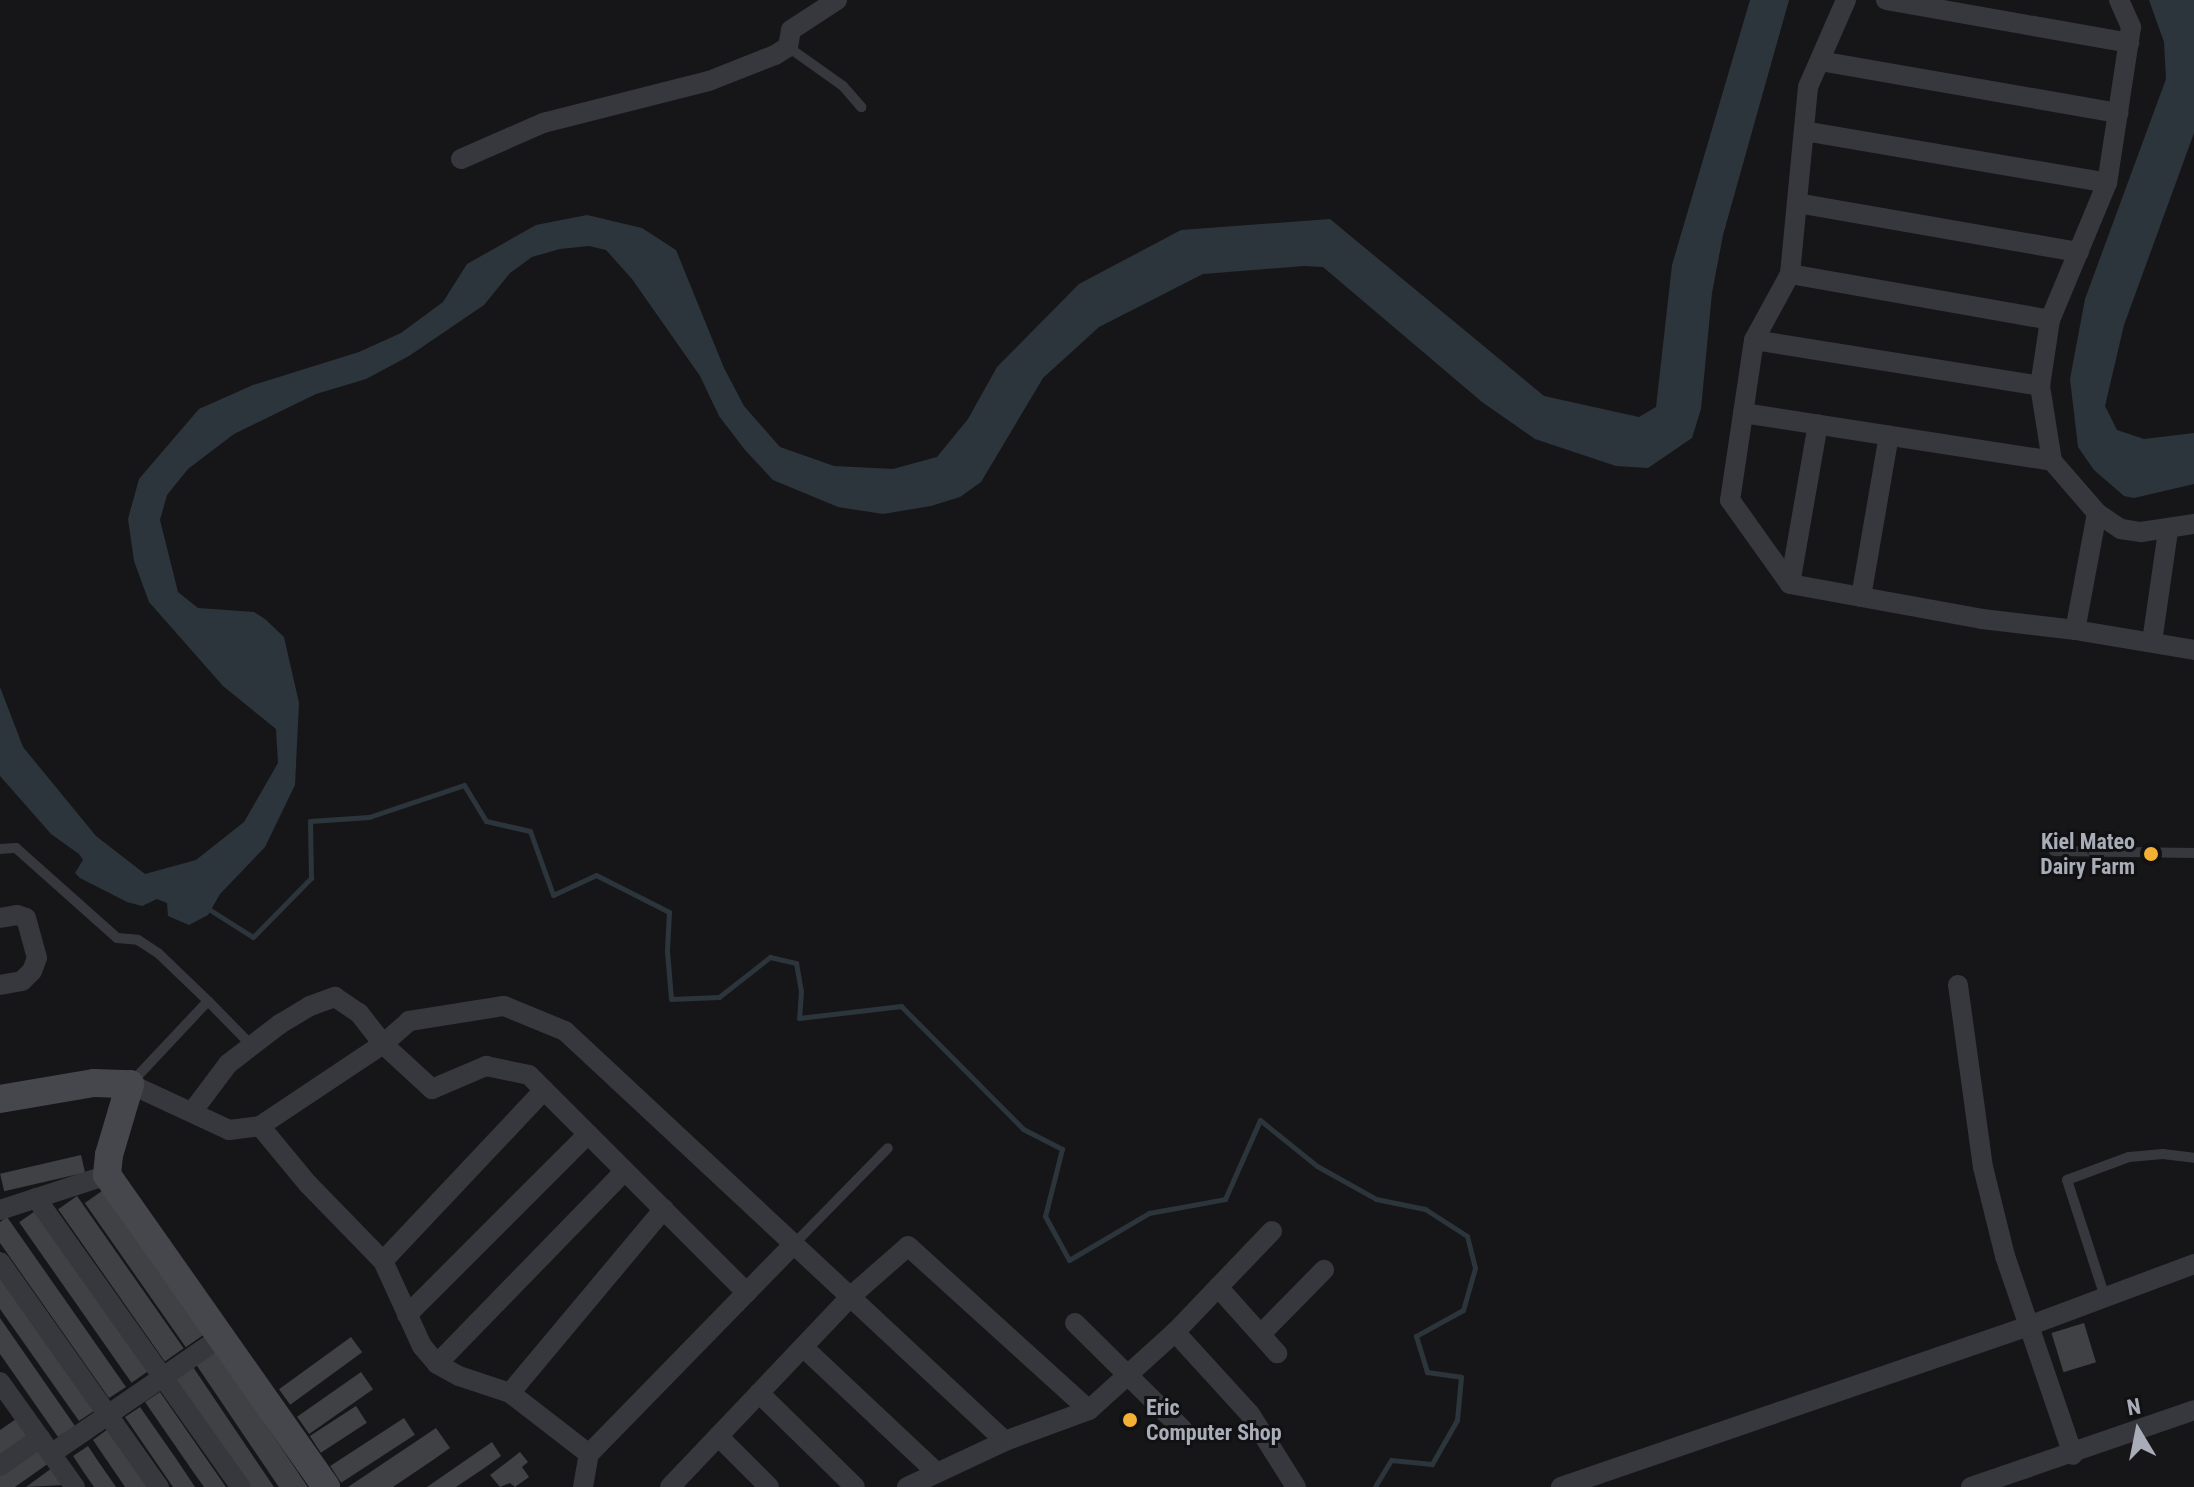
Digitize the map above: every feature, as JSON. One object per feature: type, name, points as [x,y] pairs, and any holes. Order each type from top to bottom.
[{"type":"street","points":[[461,159],[543,123],[709,81],[788,47],[791,30],[837,0]]},
{"type":"street","points":[[1846,0],[1808,87],[1790,274],[1754,340],[1730,500],[1790,584],[1982,619],[2075,630],[2194,650]]},
{"type":"street","points":[[1886,0],[2129,43]]},
{"type":"street","points":[[2119,0],[2131,27],[2107,183],[2050,320],[2040,386],[2052,461],[2097,513],[2121,529],[2168,531],[2194,524]]},
{"type":"street","points":[[1820,61],[2118,113]]},
{"type":"street","points":[[1804,131],[2107,183]]},
{"type":"street","points":[[1797,203],[2079,252]]},
{"type":"street","points":[[1790,274],[2050,320]]},
{"type":"street","points":[[1754,340],[2040,386]]},
{"type":"street","points":[[1743,413],[2052,461]]},
{"type":"street","points":[[1790,584],[1818,424]]},
{"type":"street","points":[[1861,597],[1889,435]]},
{"type":"street","points":[[2075,630],[2097,513]]},
{"type":"street","points":[[2152,642],[2168,531]]},
{"type":"street","points":[[0,918],[17,915],[26,918],[37,958],[32,971],[22,981],[0,985]]},
{"type":"street","points":[[1958,985],[1983,1167],[2005,1256],[2073,1455]]},
{"type":"street","points":[[192,1112],[228,1064],[310,1006],[335,997],[359,1013],[383,1044],[432,1089],[486,1066],[529,1075],[747,1293]]},
{"type":"street","points":[[0,1099],[94,1083],[130,1084],[229,1130],[260,1126],[383,1044],[409,1021],[504,1006],[565,1031],[1005,1441]]},
{"type":"street","points":[[130,1084],[109,1155],[107,1175],[326,1487]]},
{"type":"street","points":[[383,1261],[544,1090]]},
{"type":"street","points":[[260,1126],[308,1184],[383,1261],[407,1315],[437,1364],[459,1376],[510,1393],[589,1454]]},
{"type":"street","points":[[407,1315],[588,1134]]},
{"type":"street","points":[[437,1364],[625,1171]]},
{"type":"street","points":[[0,1210],[107,1175]]},
{"type":"street","points":[[36,1198],[241,1487]]},
{"type":"street","points":[[510,1393],[664,1209]]},
{"type":"street","points":[[907,1487],[1005,1441],[1089,1410],[1175,1332],[1272,1231]]},
{"type":"street","points":[[583,1487],[589,1454],[794,1244]]},
{"type":"street","points":[[675,1485],[850,1297],[908,1246],[1089,1410]]},
{"type":"street","points":[[0,1262],[159,1487]]},
{"type":"street","points":[[1561,1487],[2031,1325],[2194,1264]]},
{"type":"street","points":[[1261,1334],[1324,1270]]},
{"type":"street","points":[[1218,1287],[1277,1353]]},
{"type":"street","points":[[1075,1323],[1126,1377],[1182,1429]]},
{"type":"street","points":[[1175,1332],[1250,1414],[1296,1487]]},
{"type":"street","points":[[0,1466],[108,1414],[221,1337]]},
{"type":"street","points":[[803,1347],[936,1472]]},
{"type":"street","points":[[0,1382],[75,1487]]},
{"type":"street","points":[[759,1393],[855,1487]]},
{"type":"street","points":[[1971,1487],[2073,1455],[2194,1410]]},
{"type":"street","points":[[718,1436],[769,1487]]},
{"type":"lane","points":[[788,47],[843,86],[861,107]]},
{"type":"lane","points":[[0,849],[16,848],[117,938],[138,940],[158,953],[252,1046]]},
{"type":"lane","points":[[2054,851],[2194,853]]},
{"type":"lane","points":[[130,1084],[208,1001]]},
{"type":"lane","points":[[794,1244],[888,1148]]},
{"type":"lane","points":[[2105,1297],[2067,1180],[2129,1157],[2163,1154],[2194,1158]]},
{"type":"shaded area","points":[[1750,0],[1789,0],[1723,235],[1712,293],[1701,409],[1692,438],[1648,468],[1616,466],[1535,439],[1482,402],[1323,267],[1304,266],[1203,274],[1099,327],[1043,378],[981,482],[960,497],[931,506],[883,514],[838,507],[773,480],[745,450],[719,416],[700,376],[632,279],[606,250],[589,246],[560,249],[532,257],[510,273],[484,305],[409,356],[366,379],[316,394],[234,434],[188,469],[167,495],[160,520],[178,592],[198,608],[254,612],[265,619],[284,637],[299,703],[295,785],[265,847],[220,894],[208,915],[189,925],[168,916],[167,903],[157,899],[142,906],[127,902],[80,878],[75,873],[83,860],[79,854],[51,834],[0,776],[0,687],[23,747],[96,836],[145,874],[196,860],[244,822],[278,763],[276,729],[223,686],[149,602],[134,561],[128,519],[139,479],[199,409],[253,385],[359,352],[401,333],[443,302],[467,264],[536,225],[587,215],[642,228],[676,250],[724,368],[744,406],[780,447],[834,466],[893,469],[937,457],[968,419],[997,367],[1079,284],[1181,230],[1330,219],[1544,396],[1639,417],[1656,407],[1672,265]]},
{"type":"shaded area","points":[[2149,0],[2194,0],[2194,133],[2124,325],[2105,406],[2117,430],[2144,439],[2194,433],[2194,484],[2134,498],[2124,496],[2094,470],[2078,447],[2070,379],[2085,299],[2166,79],[2164,42]]},
{"type":"building","points":[[81,1155],[85,1173],[4,1191],[0,1174]]},
{"type":"building","points":[[102,1191],[203,1335],[186,1347],[85,1203]]},
{"type":"building","points":[[77,1196],[184,1348],[165,1362],[58,1209]]},
{"type":"building","points":[[38,1209],[150,1370],[132,1383],[19,1222]]},
{"type":"building","points":[[7,1217],[126,1387],[109,1398],[0,1243],[0,1222]]},
{"type":"building","points":[[0,1272],[97,1409],[79,1421],[0,1309]]},
{"type":"building","points":[[0,1318],[75,1426],[58,1437],[0,1354]]},
{"type":"building","points":[[2084,1323],[2096,1362],[2063,1372],[2051,1333]]},
{"type":"building","points":[[351,1337],[362,1352],[290,1405],[279,1389]]},
{"type":"building","points":[[216,1351],[308,1487],[279,1487],[196,1364]]},
{"type":"building","points":[[193,1367],[274,1487],[249,1487],[176,1379]]},
{"type":"building","points":[[361,1372],[373,1389],[309,1434],[297,1417]]},
{"type":"building","points":[[160,1392],[226,1487],[204,1487],[194,1473],[145,1402]]},
{"type":"building","points":[[356,1406],[367,1423],[321,1453],[310,1436]]},
{"type":"building","points":[[140,1407],[195,1487],[173,1487],[162,1471],[125,1417]]},
{"type":"building","points":[[19,1417],[31,1434],[0,1456],[0,1430]]},
{"type":"building","points":[[404,1418],[415,1435],[341,1483],[330,1466]]},
{"type":"building","points":[[436,1428],[450,1448],[393,1487],[348,1487]]},
{"type":"building","points":[[108,1429],[147,1487],[125,1487],[93,1440]]},
{"type":"building","points":[[492,1442],[501,1456],[483,1469],[456,1487],[427,1487]]},
{"type":"building","points":[[88,1446],[116,1487],[94,1487],[85,1474],[73,1456]]},
{"type":"building","points":[[38,1447],[49,1463],[15,1487],[0,1487],[0,1473]]},
{"type":"building","points":[[520,1452],[528,1462],[522,1467],[529,1477],[515,1487],[510,1483],[500,1487],[490,1475]]},
{"type":"building","points":[[52,1468],[64,1485],[26,1487]]},
{"type":"waterway","points":[[207,908],[253,937],[311,878],[310,821],[369,817],[464,785],[486,821],[530,831],[553,895],[596,875],[669,912],[667,951],[671,999],[719,997],[770,957],[796,963],[801,991],[799,1018],[901,1006],[1023,1129],[1062,1149],[1045,1216],[1069,1260],[1149,1213],[1225,1199],[1260,1120],[1317,1166],[1376,1199],[1425,1209],[1467,1236],[1475,1268],[1463,1310],[1416,1336],[1427,1372],[1461,1377],[1457,1420],[1432,1464],[1391,1460],[1375,1487]]},
{"type":"place","name":"Kiel Mateo Dairy Farm","points":[[2151,854]]},
{"type":"place","name":"Eric Computer Shop","points":[[1130,1420]]}]
